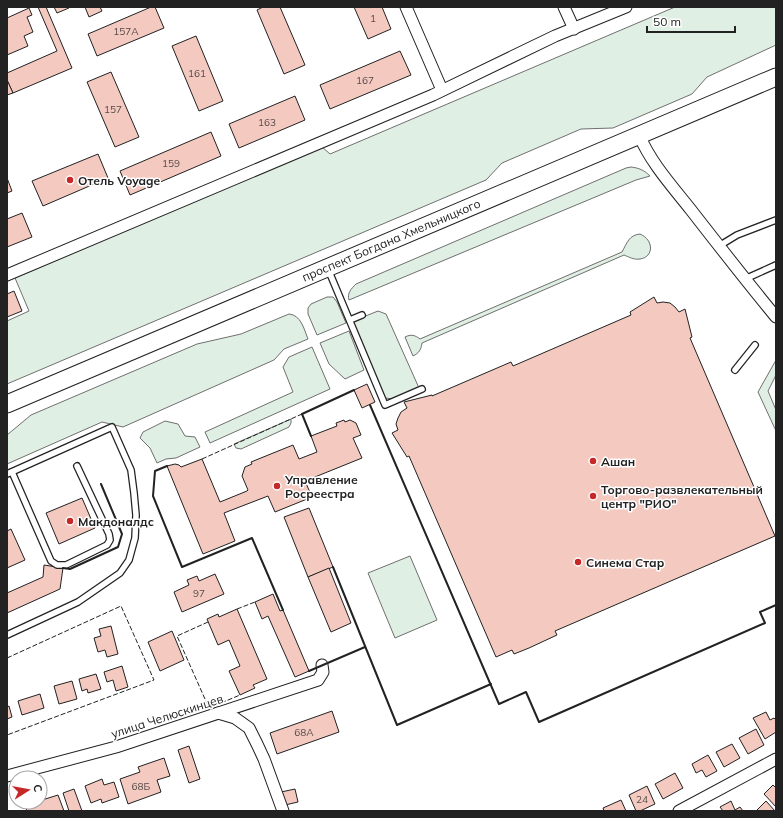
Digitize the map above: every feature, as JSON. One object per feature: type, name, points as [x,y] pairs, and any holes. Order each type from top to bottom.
[{"type":"main road","name":"проспект Богдана Хмельницкого","points":[[7,404],[776,76]]},
{"type":"street","points":[[406,7],[442,90]]},
{"type":"street","points":[[564,7],[574,29]]},
{"type":"street","points":[[7,275],[426,98],[555,36],[626,7]]},
{"type":"street","points":[[639,135],[644,146],[660,170],[744,279],[776,317]]},
{"type":"street","name":"улица Челюскинцев","points":[[7,776],[116,747],[318,680],[323,672],[322,665]]},
{"type":"street","points":[[218,713],[235,718],[249,728],[264,759],[283,811]]},
{"type":"street","points":[[679,811],[776,759]]},
{"type":"lane","points":[[719,246],[737,235],[776,220]]},
{"type":"lane","points":[[744,279],[776,265]]},
{"type":"lane","points":[[328,267],[386,405],[422,389]]},
{"type":"lane","points":[[350,320],[362,315]]},
{"type":"lane","points":[[735,370],[755,344]]},
{"type":"lane","points":[[7,635],[78,602],[120,574],[129,560],[136,538],[134,493],[131,470],[112,427],[9,473],[51,561],[57,565],[66,565],[107,545],[110,540],[109,534],[77,466]]},
{"type":"green space","points":[[675,7],[776,7],[776,45],[707,77],[692,94],[613,128],[581,129],[502,163],[486,180],[7,384],[7,321],[29,311],[15,278],[321,146],[330,154]]},
{"type":"green space","points":[[631,167],[646,172],[650,176],[636,180],[349,300],[349,293],[356,284]]},
{"type":"green space","points":[[640,234],[648,240],[650,244],[650,252],[645,258],[636,259],[624,255],[422,343],[417,354],[413,356],[405,337],[413,335],[420,339],[622,252],[633,236]]},
{"type":"green space","points":[[327,297],[333,297],[337,302],[346,323],[317,335],[308,314],[308,308],[311,304]]},
{"type":"green space","points":[[378,311],[386,314],[419,388],[394,399],[385,398],[353,321]]},
{"type":"green space","points":[[289,314],[293,315],[299,320],[308,339],[284,349],[274,360],[123,427],[102,422],[7,464],[7,435],[31,415],[197,344],[241,334]]},
{"type":"green space","points":[[349,331],[364,370],[345,379],[329,364],[320,343]]},
{"type":"green space","points":[[312,347],[330,389],[210,443],[205,432],[293,392],[283,367],[289,357]]},
{"type":"green space","points":[[776,360],[776,375],[768,391],[776,410],[776,431],[758,392]]},
{"type":"green space","points":[[291,419],[289,427],[241,449],[236,448],[234,444]]},
{"type":"green space","points":[[165,421],[178,424],[185,436],[195,437],[200,447],[176,458],[166,459],[157,463],[150,448],[140,438],[143,432]]},
{"type":"green space","points":[[410,556],[437,620],[395,638],[368,573]]},
{"type":"building","points":[[38,7],[46,7],[72,68],[13,93],[7,80],[7,73],[57,51]]},
{"type":"building","points":[[54,7],[69,7],[69,8],[57,13]]},
{"type":"building","points":[[85,7],[100,7],[102,11],[89,17]]},
{"type":"building","points":[[151,7],[155,7],[164,28],[97,56],[88,34]]},
{"type":"building","points":[[263,7],[280,7],[305,65],[284,74],[257,10]]},
{"type":"building","points":[[354,7],[382,7],[391,29],[368,39]]},
{"type":"building","points":[[29,8],[32,15],[27,17],[33,32],[24,36],[28,46],[7,55],[7,18]]},
{"type":"building","points":[[196,36],[223,101],[199,111],[172,46]]},
{"type":"building","points":[[400,51],[411,75],[330,109],[320,85]]},
{"type":"building","points":[[111,72],[139,137],[115,147],[87,82]]},
{"type":"building","points":[[7,80],[13,93],[7,95]]},
{"type":"building","points":[[295,96],[305,120],[239,148],[229,124]]},
{"type":"building","points":[[211,132],[221,156],[130,195],[120,171]]},
{"type":"building","name":"Отель Voyage","points":[[98,154],[108,178],[43,206],[32,181]]},
{"type":"building","points":[[7,178],[12,191],[7,193]]},
{"type":"building","points":[[22,213],[32,237],[7,247],[7,219]]},
{"type":"building","points":[[14,291],[22,311],[7,317],[7,294]]},
{"type":"building","name":"Торгово-развлекательный центр \"РИО\"","points":[[654,297],[657,303],[670,303],[679,312],[685,309],[692,337],[690,338],[775,536],[555,631],[557,635],[529,648],[514,654],[512,650],[496,657],[409,456],[407,457],[392,433],[398,430],[396,424],[398,418],[401,412],[407,408],[404,402],[432,396],[511,362],[513,366],[631,315],[630,312]]},
{"type":"building","points":[[367,384],[375,402],[362,408],[354,390]]},
{"type":"building","name":"Управление Росреестра","points":[[344,420],[345,422],[350,420],[356,423],[361,435],[353,438],[362,458],[305,481],[312,497],[275,512],[268,496],[224,513],[235,541],[203,554],[167,466],[175,464],[181,467],[202,459],[220,502],[248,490],[242,476],[245,467],[252,464],[251,462],[293,445],[299,459],[317,452],[311,436],[337,426],[336,423]]},
{"type":"building","name":"Макдоналдс","points":[[82,498],[95,528],[59,544],[46,513]]},
{"type":"building","points":[[309,508],[333,567],[308,577],[284,517]]},
{"type":"building","points":[[11,529],[25,560],[7,568],[7,531]]},
{"type":"building","points":[[44,565],[63,568],[60,589],[7,613],[7,593],[43,577]]},
{"type":"building","points":[[329,568],[351,623],[331,632],[308,577]]},
{"type":"building","points":[[215,574],[224,594],[182,612],[174,592],[189,585],[187,580],[197,576],[199,581]]},
{"type":"building","points":[[273,594],[280,611],[283,610],[309,671],[295,677],[268,616],[262,619],[255,602]]},
{"type":"building","points":[[237,609],[267,679],[253,685],[255,688],[240,695],[229,671],[240,666],[229,640],[218,645],[207,619],[218,614],[219,617]]},
{"type":"building","points":[[111,626],[118,654],[107,657],[105,650],[98,652],[94,638],[101,636],[99,629]]},
{"type":"building","points":[[172,631],[184,660],[160,671],[148,642]]},
{"type":"building","points":[[122,666],[128,687],[116,691],[113,680],[107,682],[104,672]]},
{"type":"building","points":[[96,674],[101,689],[88,693],[87,689],[82,691],[79,679]]},
{"type":"building","points":[[72,681],[77,699],[59,704],[54,686]]},
{"type":"building","points":[[40,694],[44,708],[22,715],[18,701]]},
{"type":"building","points":[[9,706],[12,717],[7,719],[7,707]]},
{"type":"building","points":[[332,711],[339,732],[277,754],[270,733]]},
{"type":"building","points":[[766,712],[770,720],[774,718],[776,720],[776,732],[765,739],[753,718]]},
{"type":"building","points":[[756,729],[764,745],[748,754],[739,738]]},
{"type":"building","points":[[732,744],[740,758],[724,767],[716,752]]},
{"type":"building","points":[[189,746],[200,779],[189,783],[178,750]]},
{"type":"building","points":[[708,755],[717,771],[706,777],[702,770],[696,773],[692,764]]},
{"type":"building","points":[[164,758],[170,776],[157,780],[161,792],[128,804],[120,779],[140,772],[138,767]]},
{"type":"building","points":[[675,773],[683,788],[663,799],[655,784]]},
{"type":"building","points":[[102,779],[104,785],[114,782],[119,797],[102,803],[101,799],[91,803],[85,786]]},
{"type":"building","points":[[773,785],[776,788],[776,807],[764,794]]},
{"type":"building","points":[[647,786],[655,804],[640,811],[636,811],[629,795]]},
{"type":"building","points":[[74,789],[82,811],[69,811],[63,793]]},
{"type":"building","points":[[295,789],[298,802],[285,805],[281,792]]},
{"type":"building","points":[[58,795],[64,811],[26,811],[48,810],[48,798]]},
{"type":"building","points":[[621,800],[626,811],[604,811],[603,808]]},
{"type":"building","points":[[731,801],[735,810],[740,807],[743,811],[723,811],[720,807]]},
{"type":"building","points":[[766,801],[775,811],[756,811]]},
{"type":"fence","points":[[202,459],[302,414]]},
{"type":"fence","points":[[237,609],[255,602]]},
{"type":"fence","points":[[7,658],[121,606],[154,680],[7,735]]},
{"type":"fence","points":[[208,622],[177,636],[209,708],[240,695]]},
{"type":"wall","points":[[311,436],[302,414],[354,390]]},
{"type":"wall","points":[[370,405],[499,704],[526,692],[539,722],[765,623],[760,612],[776,605]]},
{"type":"wall","points":[[167,466],[155,471],[153,496],[182,567],[252,538],[283,610]]},
{"type":"wall","points":[[63,568],[70,569],[118,547],[122,534],[101,484]]},
{"type":"wall","points":[[333,567],[397,725],[491,684]]},
{"type":"wall","points":[[309,671],[365,647]]},
{"type":"place","name":"Отель Voyage","points":[[70,180]]},
{"type":"place","name":"Ашан","points":[[593,461]]},
{"type":"place","name":"Управление Росреестра","points":[[277,486]]},
{"type":"place","name":"Торгово-развлекательный центр \"РИО\"","points":[[593,496]]},
{"type":"place","name":"Макдоналдс","points":[[70,521]]},
{"type":"place","name":"Синема Стар","points":[[578,562]]}]
